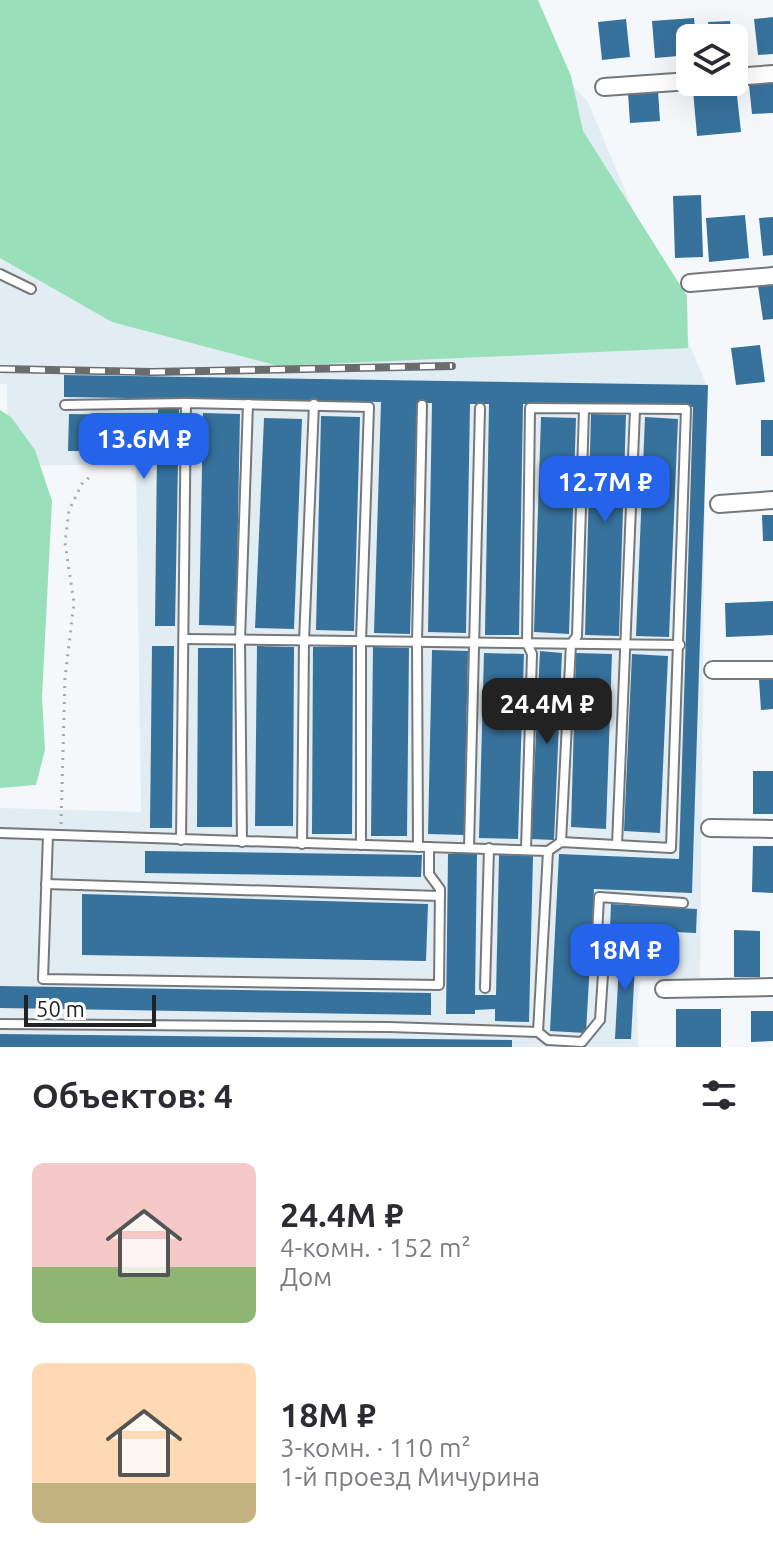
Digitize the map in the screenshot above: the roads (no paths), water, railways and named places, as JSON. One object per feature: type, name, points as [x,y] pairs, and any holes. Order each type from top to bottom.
[{"type":"street","points":[[748,76],[773,74]]},
{"type":"street","points":[[604,87],[676,82]]},
{"type":"street","points":[[690,283],[773,276]]},
{"type":"street","points":[[719,504],[773,500]]},
{"type":"street","points":[[713,670],[773,670]]},
{"type":"street","points":[[710,828],[773,829]]},
{"type":"street","points":[[664,989],[773,987]]},
{"type":"lane","points":[[0,274],[31,289]]},
{"type":"lane","points":[[181,840],[186,403]]},
{"type":"lane","points":[[65,405],[186,403],[369,407],[361,641],[361,845]]},
{"type":"lane","points":[[242,842],[240,640],[248,404]]},
{"type":"lane","points":[[302,844],[304,641],[314,404]]},
{"type":"lane","points":[[418,847],[417,642],[422,405]]},
{"type":"lane","points":[[469,848],[480,408]]},
{"type":"lane","points":[[0,833],[548,851],[561,842],[671,848],[686,409],[530,408],[527,643],[532,654],[526,849]]},
{"type":"lane","points":[[561,842],[571,644],[577,636],[584,409]]},
{"type":"lane","points":[[617,845],[635,410]]},
{"type":"lane","points":[[185,639],[680,645]]},
{"type":"lane","points":[[48,835],[43,979],[439,985],[440,889],[429,874],[429,847]]},
{"type":"lane","points":[[485,988],[489,848]]},
{"type":"lane","points":[[538,1032],[548,851]]},
{"type":"lane","points":[[46,884],[440,896]]},
{"type":"lane","points":[[0,1024],[389,1027],[538,1032],[548,1040],[582,1042],[600,1020],[604,959],[597,936],[599,897],[683,903]]},
{"type":"railway","points":[[0,369],[152,372],[452,366]]}]
